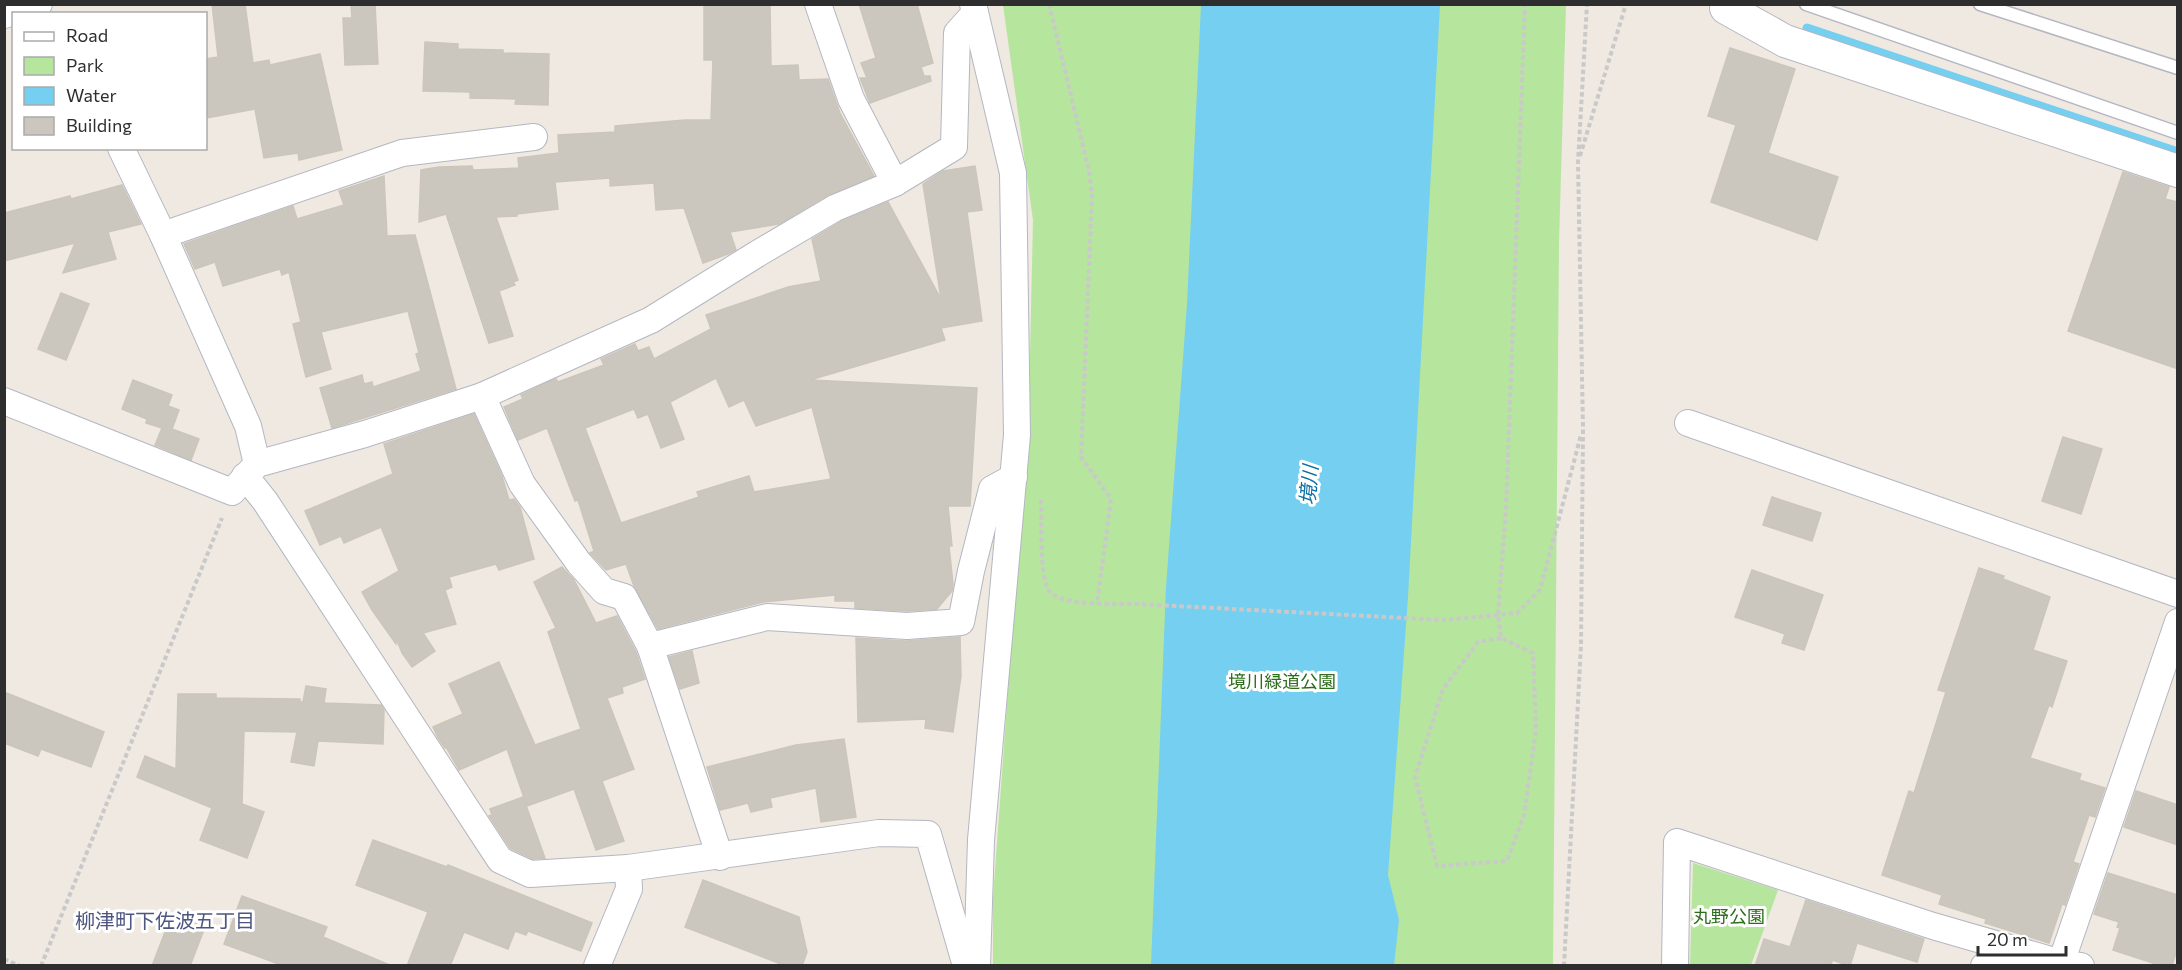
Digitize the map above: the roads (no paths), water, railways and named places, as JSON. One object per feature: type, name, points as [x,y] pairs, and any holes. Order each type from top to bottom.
[{"type":"street","points":[[14,12],[39,4]]},
{"type":"street","points":[[818,4],[851,99],[895,183]]},
{"type":"street","points":[[1726,8],[1785,41],[2178,171]]},
{"type":"street","points":[[245,477],[365,434],[482,396],[651,320],[835,208],[895,183],[954,147],[957,33],[974,9]]},
{"type":"street","points":[[974,9],[1013,173],[1017,435],[981,840],[977,966]]},
{"type":"street","points":[[163,235],[402,153],[534,137]]},
{"type":"street","points":[[123,150],[248,426],[245,477]]},
{"type":"street","points":[[482,396],[522,484],[579,562],[604,591],[624,597],[650,646],[720,857]]},
{"type":"street","points":[[4,401],[245,477],[265,501],[500,860],[530,874],[628,868],[720,857],[879,833],[928,834],[966,966]]},
{"type":"street","points":[[1688,423],[2178,594]]},
{"type":"street","points":[[650,646],[767,617],[907,626],[961,622],[971,571],[992,489],[1014,477]]},
{"type":"street","points":[[2071,964],[2178,622]]},
{"type":"street","points":[[1675,966],[1677,842],[1933,926],[2071,964]]},
{"type":"street","points":[[597,966],[629,889],[628,868]]},
{"type":"street","points":[[1984,966],[2071,964]]},
{"type":"lane","points":[[1806,4],[2178,133]]},
{"type":"lane","points":[[1980,4],[2178,68]]},
{"type":"water","name":"境川","points":[[1201,5],[1440,5],[1408,597],[1388,875],[1399,920],[1394,965],[1151,965],[1166,587],[1187,304]]},
{"type":"waterway","points":[[1807,28],[2178,152]]},
{"type":"district","name":"柳津町下佐波五丁目","points":[[165,920]]},
{"type":"park label","name":"境川緑道公園","points":[[1282,681]]},
{"type":"park label","name":"丸野公園","points":[[1729,916]]}]
